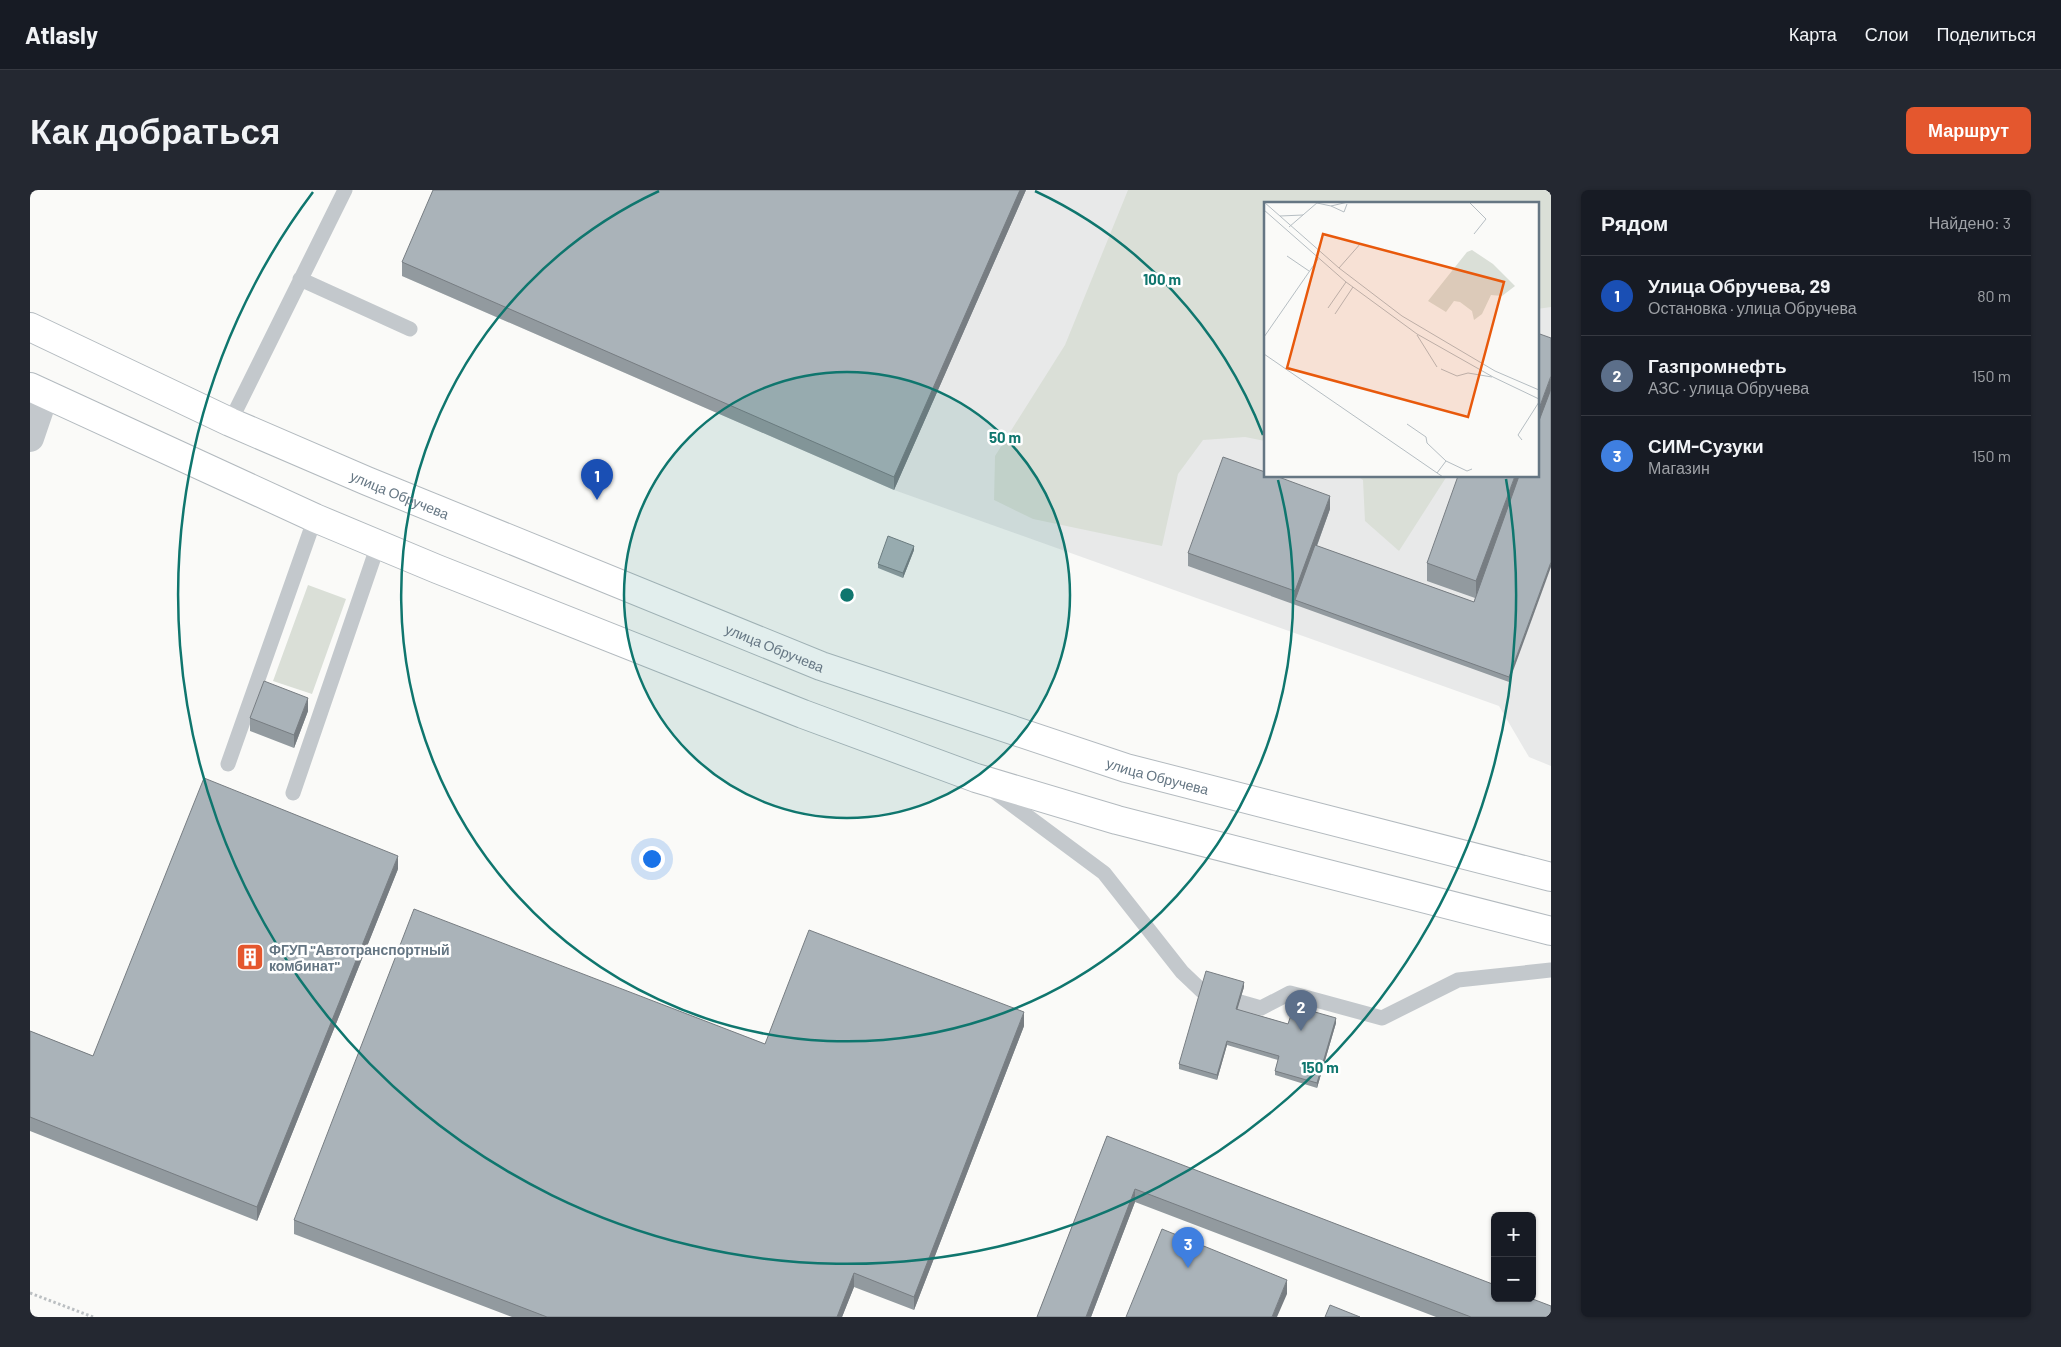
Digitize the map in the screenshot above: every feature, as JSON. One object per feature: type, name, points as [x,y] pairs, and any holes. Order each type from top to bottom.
[{"type":"main road","name":"улица Обручева","points":[[30,327],[230,422],[368,481],[821,666],[1126,768],[1551,877]]},
{"type":"main road","points":[[38,391],[378,545],[803,714],[976,778],[1116,820],[1551,930]]},
{"type":"street","points":[[30,438],[38,391]]},
{"type":"lane","points":[[230,422],[345,190]]},
{"type":"lane","points":[[300,279],[410,329]]},
{"type":"lane","points":[[228,764],[316,518]]},
{"type":"lane","points":[[293,793],[378,545]]},
{"type":"lane","points":[[976,778],[1104,873],[1182,972],[1202,991]]},
{"type":"lane","points":[[1240,1002],[1261,1008],[1290,993],[1382,1018],[1458,980],[1551,970]]},
{"type":"path","points":[[30,1292],[93,1317]]},
{"type":"shaded area","points":[[439,190],[1551,190],[1551,766],[1529,757],[1499,706],[894,490],[402,276]]},
{"type":"shaded area","points":[[1128,190],[1551,190],[1551,307],[1538,309],[1538,202],[1264,202],[1264,441],[1245,437],[1203,440],[1178,474],[1162,546],[1033,519],[994,500],[995,456],[1065,345]]},
{"type":"shaded area","points":[[1360,478],[1446,478],[1399,551],[1365,521],[1363,480]]},
{"type":"shaded area","points":[[308,585],[346,599],[312,694],[273,681]]},
{"type":"building","points":[[433,190],[1020,190],[894,477],[402,262]]},
{"type":"building","points":[[1538,333],[1551,338],[1551,376],[1538,411]]},
{"type":"building","points":[[1551,389],[1551,562],[1509,677],[1295,600],[1315,545],[1474,602],[1518,478],[1538,478],[1538,423]]},
{"type":"building","points":[[1223,457],[1264,472],[1264,478],[1281,478],[1330,496],[1295,591],[1188,553]]},
{"type":"building","points":[[1457,478],[1514,478],[1476,581],[1427,563]]},
{"type":"building","points":[[888,536],[914,546],[903,573],[878,564]]},
{"type":"building","points":[[264,681],[308,698],[294,735],[250,718]]},
{"type":"building","name":"ФГУП \"Автотранспортный комбинат\"","points":[[204,778],[398,856],[257,1207],[30,1117],[30,1031],[93,1056]]},
{"type":"building","points":[[414,909],[765,1044],[809,930],[1024,1012],[914,1297],[854,1273],[837,1317],[547,1317],[294,1220]]},
{"type":"building","points":[[1206,971],[1244,982],[1236,1009],[1288,1024],[1294,1006],[1336,1018],[1317,1083],[1275,1071],[1279,1056],[1227,1041],[1217,1075],[1179,1064]]},
{"type":"building","points":[[1107,1136],[1491,1283],[1491,1302],[1536,1302],[1536,1300],[1551,1306],[1551,1317],[1471,1317],[1135,1189],[1086,1317],[1037,1317]]},
{"type":"building","points":[[1162,1229],[1287,1280],[1272,1317],[1126,1317]]},
{"type":"building","points":[[1330,1305],[1360,1317],[1325,1317]]},
{"type":"place","name":"Улица Обручева, 29","points":[[597,500]]},
{"type":"place","name":"ФГУП \"Автотранспортный комбинат\"","points":[[250,957]]},
{"type":"place","name":"Газпромнефть","points":[[1301,1031]]},
{"type":"place","name":"СИМ-Сузуки","points":[[1188,1268]]}]
